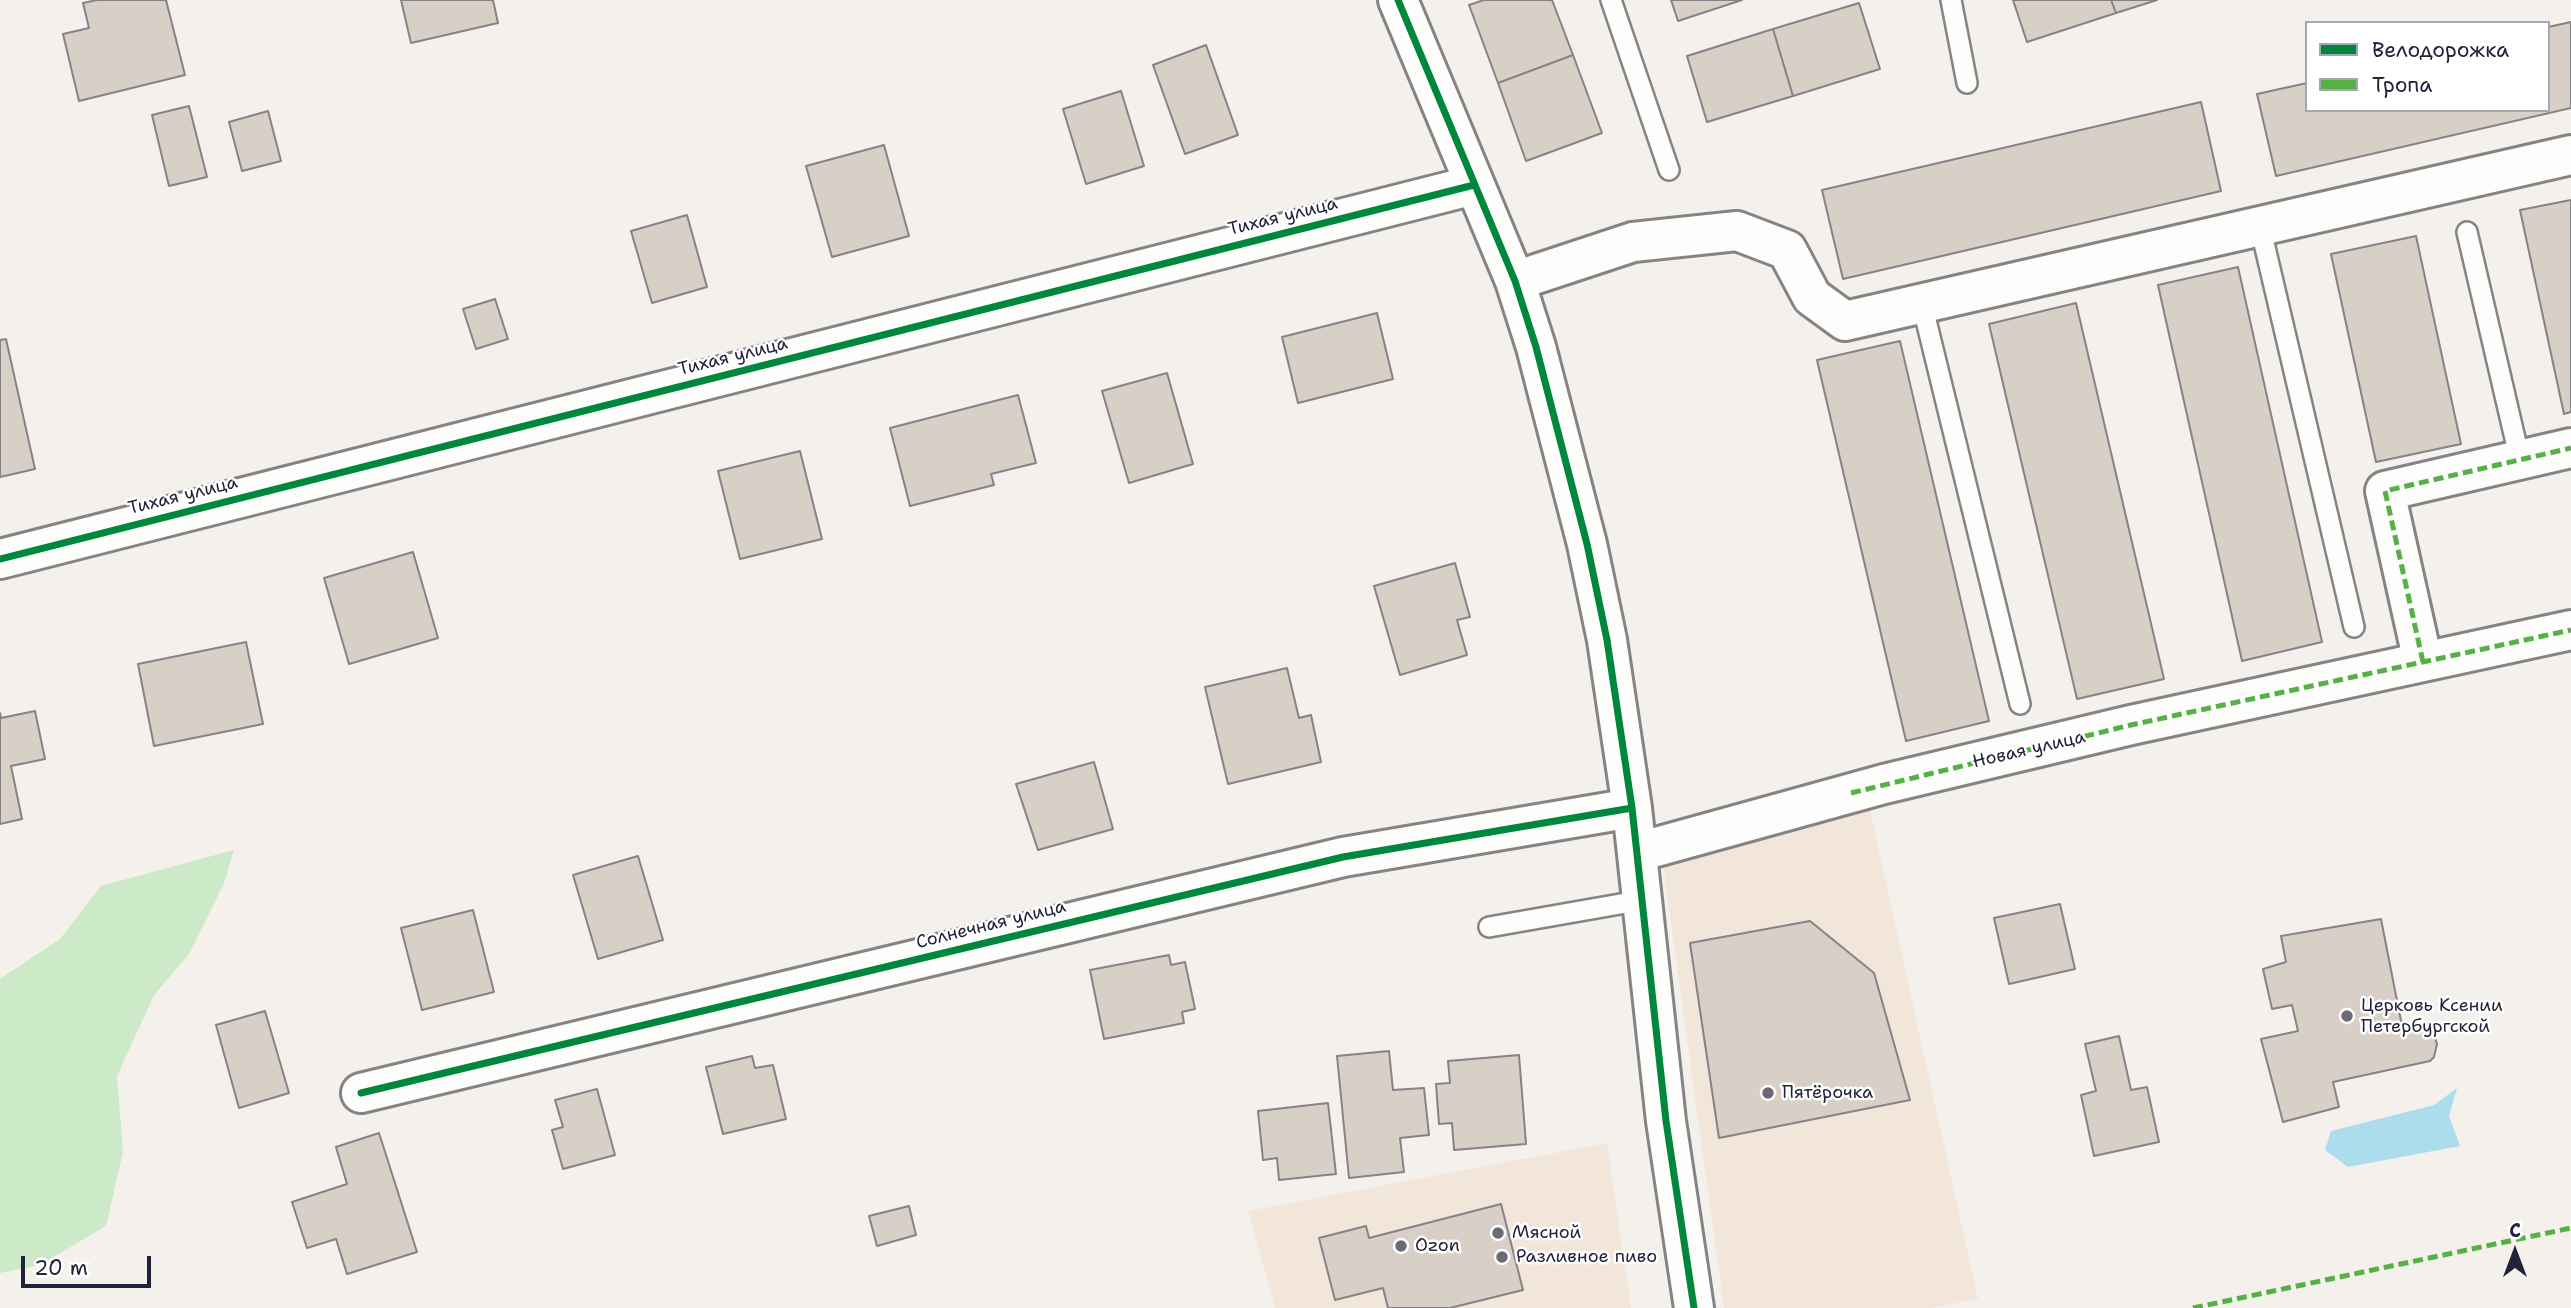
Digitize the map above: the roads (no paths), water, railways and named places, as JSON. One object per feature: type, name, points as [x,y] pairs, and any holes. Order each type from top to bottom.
[{"type":"street","points":[[1398,0],[1515,281],[1536,347],[1587,544],[1607,640],[1632,808],[1665,1121],[1694,1308]]},
{"type":"street","points":[[1515,281],[1633,242],[1737,231],[1787,250],[1812,297],[1846,321],[2571,155]]},
{"type":"street","name":"Тихая улица","points":[[0,559],[1474,185]]},
{"type":"street","points":[[2423,662],[2385,491],[2571,448]]},
{"type":"street","name":"Новая улица","points":[[1637,852],[1884,784],[2131,725],[2571,630]]},
{"type":"street","name":"Солнечная улица","points":[[361,1093],[1343,857],[1632,808]]},
{"type":"lane","points":[[1611,0],[1669,170]]},
{"type":"lane","points":[[1951,0],[1967,83]]},
{"type":"lane","points":[[2260,226],[2354,627]]},
{"type":"lane","points":[[2467,232],[2520,460]]},
{"type":"lane","points":[[1922,304],[2020,704]]},
{"type":"lane","points":[[1489,928],[1643,900]]},
{"type":"water","points":[[2457,1088],[2449,1116],[2460,1146],[2348,1167],[2325,1150],[2331,1131],[2434,1105]]},
{"type":"place","name":"Церковь Ксении Петербургской","points":[[2347,1016]]},
{"type":"place","name":"Пятёрочка","points":[[1768,1093]]},
{"type":"place","name":"Мясной","points":[[1498,1233]]},
{"type":"place","name":"Ozon","points":[[1401,1246]]},
{"type":"place","name":"Разливное пиво","points":[[1502,1257]]}]
